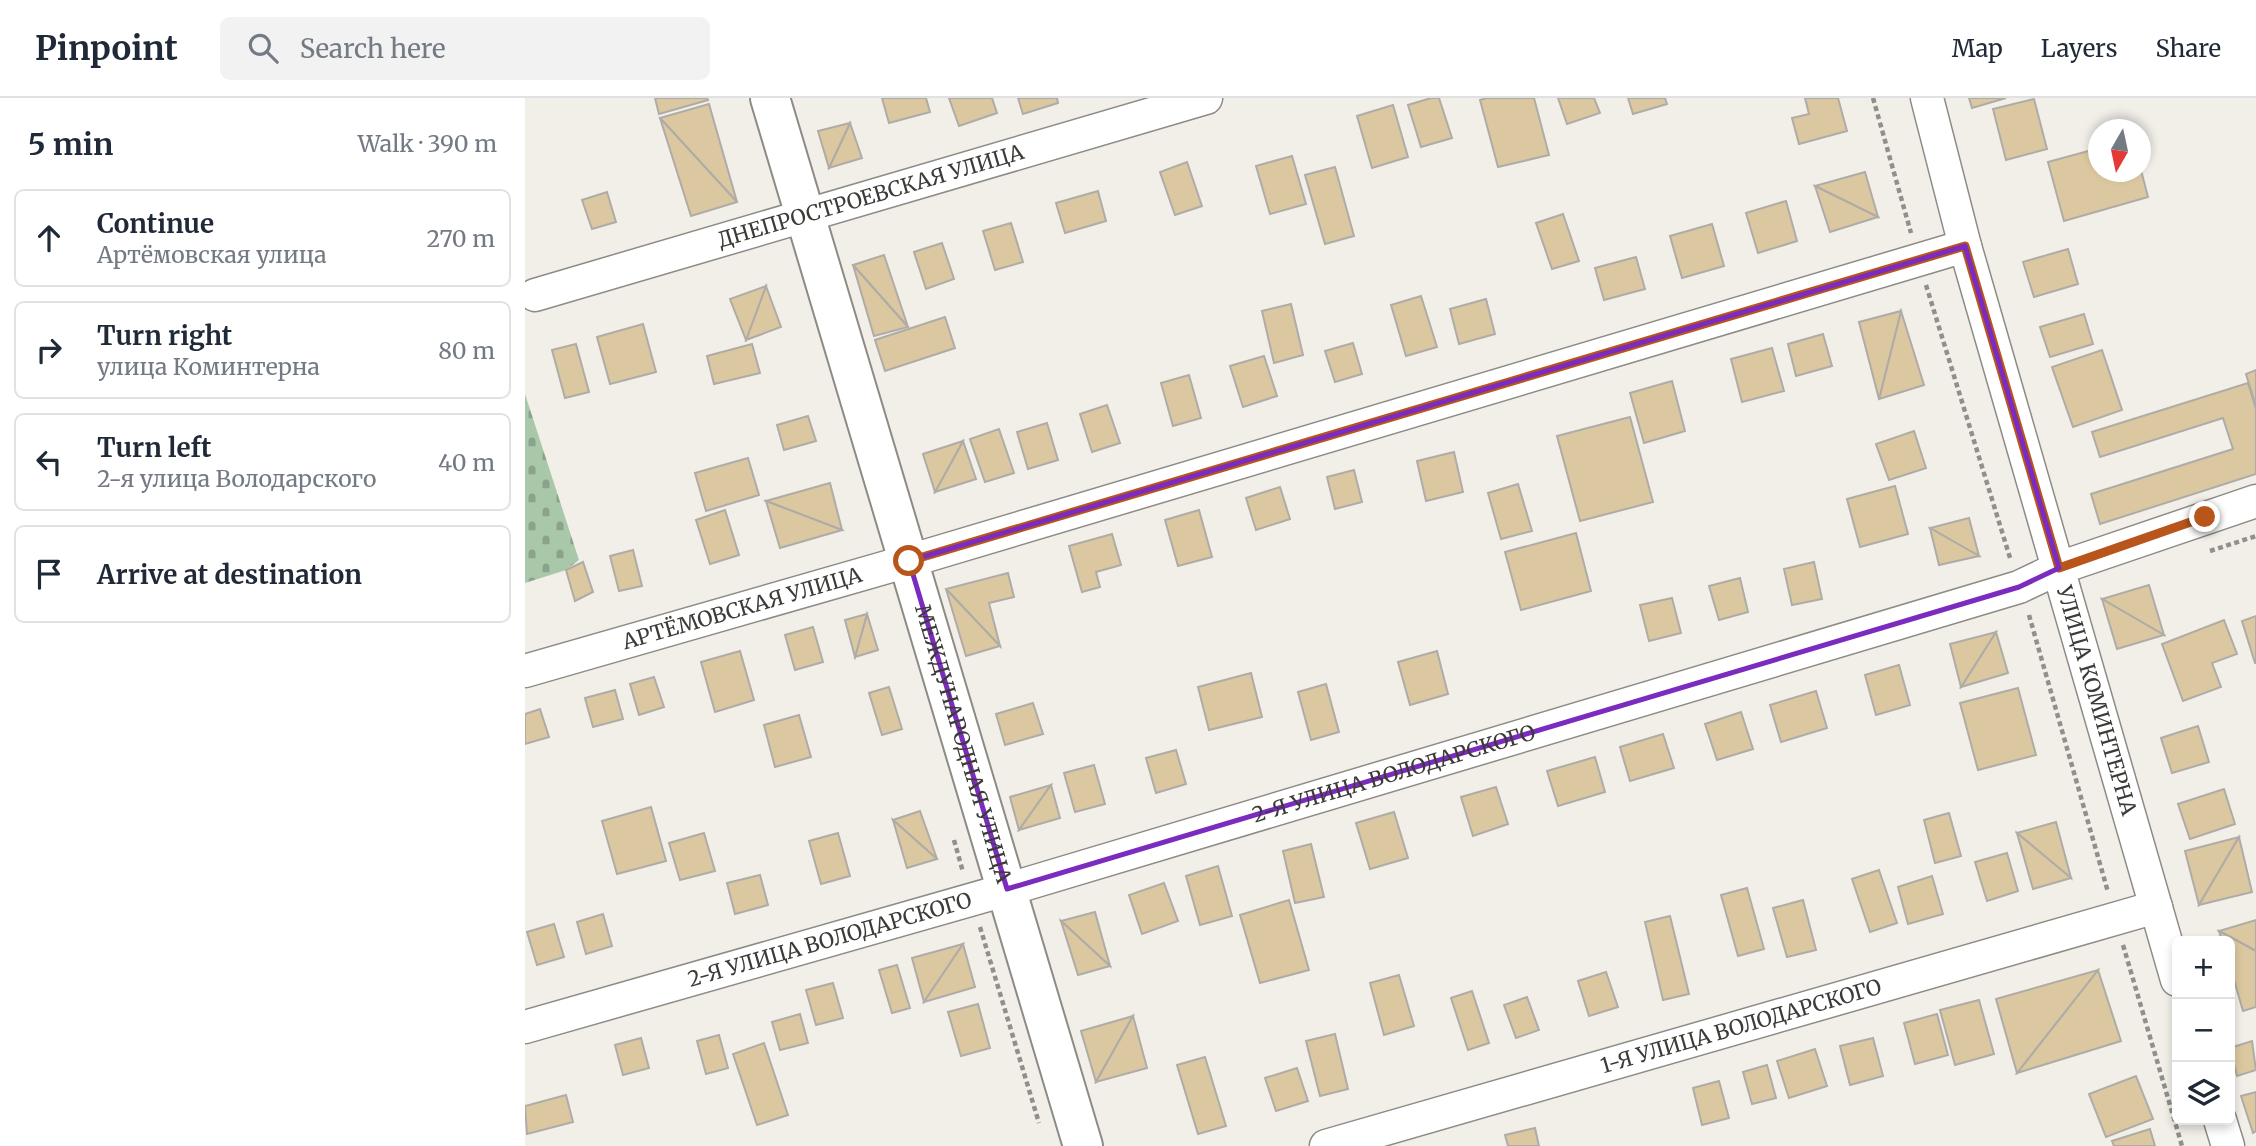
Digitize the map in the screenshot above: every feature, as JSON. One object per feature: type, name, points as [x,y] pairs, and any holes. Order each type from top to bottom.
[{"type":"main road","name":"МЕЖДУНАРОДНАЯ УЛИЦА","points":[[770,98],[1083,1146]]},
{"type":"street","name":"ДНЕПРОСТРОЕВСКАЯ УЛИЦА","points":[[535,295],[1206,98]]},
{"type":"street","name":"УЛИЦА КОМИНТЕРНА","points":[[1927,98],[1965,246],[2172,963]]},
{"type":"street","name":"АРТЁМОВСКАЯ УЛИЦА","points":[[525,671],[909,561],[1965,246]]},
{"type":"street","name":"2-Я УЛИЦА ВОЛОДАРСКОГО","points":[[525,1027],[1007,889],[2019,587],[2059,568],[2256,501]]},
{"type":"street","name":"1-Я УЛИЦА ВОЛОДАРСКОГО","points":[[1326,1146],[2156,907]]},
{"type":"street","points":[[2222,1125],[2228,1146]]},
{"type":"path","points":[[2028,610],[2182,1146]]},
{"type":"highlighted area","points":[[1965,246],[2059,568],[2019,587],[1007,889],[909,561]]},
{"type":"green space","points":[[525,394],[579,560],[566,570],[525,583]]},
{"type":"building","points":[[655,98],[707,98],[708,100],[659,114]]},
{"type":"building","points":[[882,98],[926,98],[930,112],[889,123]]},
{"type":"building","points":[[949,98],[992,98],[997,113],[959,126]]},
{"type":"building","points":[[1018,98],[1057,98],[1058,103],[1023,114]]},
{"type":"building","points":[[1439,98],[1452,138],[1421,147],[1408,105]]},
{"type":"building","points":[[1534,98],[1549,155],[1498,167],[1480,100]]},
{"type":"building","points":[[1558,98],[1594,98],[1600,113],[1567,124]]},
{"type":"building","points":[[1628,98],[1665,98],[1667,104],[1633,114]]},
{"type":"building","points":[[1805,98],[1838,98],[1847,131],[1799,144],[1792,118],[1809,114]]},
{"type":"building","points":[[1969,98],[2006,98],[1972,108]]},
{"type":"building","points":[[2034,99],[2047,149],[2006,160],[1993,109]]},
{"type":"building","points":[[709,104],[737,202],[660,118]]},
{"type":"building","points":[[1393,105],[1408,157],[1372,168],[1357,116]]},
{"type":"building","points":[[660,118],[737,202],[691,216]]},
{"type":"building","points":[[850,123],[862,158],[829,168]]},
{"type":"building","points":[[850,123],[829,168],[818,131]]},
{"type":"building","points":[[2088,151],[2088,182],[2144,182],[2148,197],[2064,221],[2048,162]]},
{"type":"building","points":[[1292,156],[1306,204],[1270,214],[1256,166]]},
{"type":"building","points":[[1187,162],[1202,206],[1175,215],[1160,172]]},
{"type":"building","points":[[1335,167],[1354,236],[1325,244],[1305,175]]},
{"type":"building","points":[[1865,172],[1878,217],[1815,186]]},
{"type":"building","points":[[1815,186],[1878,217],[1830,232]]},
{"type":"building","points":[[1098,191],[1106,221],[1065,233],[1056,203]]},
{"type":"building","points":[[607,192],[616,222],[592,229],[582,200]]},
{"type":"building","points":[[1786,201],[1797,241],[1758,253],[1746,213]]},
{"type":"building","points":[[1563,214],[1579,261],[1552,269],[1536,223]]},
{"type":"building","points":[[1011,223],[1023,262],[995,270],[983,231]]},
{"type":"building","points":[[1712,224],[1724,266],[1682,278],[1670,236]]},
{"type":"building","points":[[942,243],[954,279],[926,289],[914,252]]},
{"type":"building","points":[[2068,249],[2078,284],[2034,297],[2023,262]]},
{"type":"building","points":[[884,255],[908,327],[853,265]]},
{"type":"building","points":[[1636,257],[1645,289],[1604,300],[1595,268]]},
{"type":"building","points":[[853,265],[908,327],[874,336]]},
{"type":"building","points":[[766,286],[781,327],[746,340]]},
{"type":"building","points":[[766,286],[746,340],[730,299]]},
{"type":"building","points":[[1421,296],[1437,347],[1406,356],[1391,305]]},
{"type":"building","points":[[1486,299],[1495,334],[1459,344],[1450,309]]},
{"type":"building","points":[[1291,304],[1303,355],[1274,363],[1262,311]]},
{"type":"building","points":[[1901,311],[1924,385],[1879,399]]},
{"type":"building","points":[[1901,311],[1879,399],[1859,322]]},
{"type":"building","points":[[2084,314],[2093,344],[2050,357],[2040,327]]},
{"type":"building","points":[[945,317],[955,348],[885,371],[875,340]]},
{"type":"building","points":[[643,324],[656,372],[610,384],[597,337]]},
{"type":"building","points":[[1823,334],[1832,366],[1796,376],[1788,344]]},
{"type":"building","points":[[1353,343],[1362,374],[1335,382],[1325,351]]},
{"type":"building","points":[[576,344],[589,392],[565,398],[552,350]]},
{"type":"building","points":[[752,344],[760,373],[714,384],[707,356]]},
{"type":"building","points":[[1772,348],[1784,391],[1742,402],[1731,359]]},
{"type":"building","points":[[2102,350],[2122,410],[2073,427],[2052,367]]},
{"type":"building","points":[[1264,356],[1277,396],[1243,407],[1230,366]]},
{"type":"building","points":[[2256,370],[2256,406],[2246,374]]},
{"type":"building","points":[[1189,375],[1201,418],[1173,426],[1161,383]]},
{"type":"building","points":[[1672,381],[1685,431],[1644,443],[1630,393]]},
{"type":"building","points":[[2248,383],[2256,409],[2256,474],[2100,524],[2091,494],[2233,449],[2223,418],[2100,457],[2092,432]]},
{"type":"building","points":[[1107,405],[1120,443],[1092,452],[1080,414]]},
{"type":"building","points":[[808,416],[816,441],[784,450],[777,425]]},
{"type":"building","points":[[1630,417],[1653,502],[1580,521],[1557,436]]},
{"type":"building","points":[[1047,423],[1058,460],[1028,469],[1017,432]]},
{"type":"building","points":[[999,429],[1014,473],[985,482],[970,439]]},
{"type":"building","points":[[1914,431],[1926,468],[1889,480],[1876,444]]},
{"type":"building","points":[[963,441],[976,479],[935,492]]},
{"type":"building","points":[[963,441],[935,492],[923,454]]},
{"type":"building","points":[[1454,452],[1463,492],[1426,501],[1417,461]]},
{"type":"building","points":[[748,458],[759,495],[706,511],[695,473]]},
{"type":"building","points":[[1354,470],[1362,502],[1335,509],[1327,477]]},
{"type":"building","points":[[830,483],[842,530],[766,501]]},
{"type":"building","points":[[1518,484],[1532,531],[1501,539],[1488,493]]},
{"type":"building","points":[[1895,486],[1908,534],[1860,547],[1847,499]]},
{"type":"building","points":[[1280,487],[1290,519],[1256,530],[1246,498]]},
{"type":"building","points":[[766,501],[842,530],[780,548]]},
{"type":"building","points":[[725,510],[739,555],[710,564],[696,520]]},
{"type":"building","points":[[1199,510],[1212,557],[1178,566],[1165,520]]},
{"type":"building","points":[[1969,518],[1979,556],[1930,528]]},
{"type":"building","points":[[1930,528],[1979,556],[1939,565]]},
{"type":"building","points":[[1576,533],[1591,591],[1521,610],[1505,552]]},
{"type":"building","points":[[1112,534],[1121,565],[1096,572],[1100,587],[1082,592],[1069,546]]},
{"type":"building","points":[[633,550],[642,586],[619,591],[610,556]]},
{"type":"building","points":[[583,562],[593,592],[575,601],[566,570]]},
{"type":"building","points":[[1814,562],[1822,599],[1792,605],[1784,569]]},
{"type":"building","points":[[1008,573],[1014,597],[989,603],[1000,646],[946,589]]},
{"type":"building","points":[[1740,578],[1748,612],[1719,620],[1709,586]]},
{"type":"building","points":[[2149,585],[2164,635],[2102,599]]},
{"type":"building","points":[[946,589],[1000,646],[966,656]]},
{"type":"building","points":[[1672,598],[1681,633],[1649,641],[1640,605]]},
{"type":"building","points":[[2102,599],[2164,635],[2117,649]]},
{"type":"building","points":[[867,614],[878,650],[855,657]]},
{"type":"building","points":[[867,614],[855,657],[845,620]]},
{"type":"building","points":[[2256,616],[2256,663],[2255,663],[2242,621]]},
{"type":"building","points":[[2224,620],[2237,654],[2212,663],[2221,687],[2183,701],[2162,644]]},
{"type":"building","points":[[813,627],[823,662],[795,670],[785,635]]},
{"type":"building","points":[[1996,632],[2008,673],[1961,687]]},
{"type":"building","points":[[1996,632],[1961,687],[1950,644]]},
{"type":"building","points":[[740,651],[754,700],[715,712],[701,662]]},
{"type":"building","points":[[1437,651],[1448,694],[1410,705],[1398,662]]},
{"type":"building","points":[[1899,665],[1910,705],[1876,715],[1865,675]]},
{"type":"building","points":[[1251,673],[1262,717],[1209,730],[1198,687]]},
{"type":"building","points":[[654,677],[664,707],[639,715],[630,684]]},
{"type":"building","points":[[1326,684],[1339,732],[1311,740],[1298,692]]},
{"type":"building","points":[[889,687],[902,729],[882,735],[869,693]]},
{"type":"building","points":[[2018,688],[2036,755],[1978,770],[1960,703]]},
{"type":"building","points":[[615,690],[623,719],[593,727],[585,698]]},
{"type":"building","points":[[1816,691],[1827,728],[1781,742],[1770,705]]},
{"type":"building","points":[[1033,703],[1043,734],[1005,745],[996,714]]},
{"type":"building","points":[[540,709],[549,737],[525,744],[525,714]]},
{"type":"building","points":[[1741,712],[1753,749],[1717,760],[1705,724]]},
{"type":"building","points":[[799,715],[811,757],[775,767],[764,725]]},
{"type":"building","points":[[2198,726],[2209,762],[2172,773],[2161,738]]},
{"type":"building","points":[[1663,734],[1674,768],[1630,781],[1620,747]]},
{"type":"building","points":[[1176,750],[1186,784],[1156,793],[1146,758]]},
{"type":"building","points":[[1595,757],[1605,792],[1558,806],[1547,771]]},
{"type":"building","points":[[1094,765],[1105,804],[1075,812],[1064,773]]},
{"type":"building","points":[[1051,785],[1019,830],[1010,797]]},
{"type":"building","points":[[1051,785],[1060,818],[1019,830]]},
{"type":"building","points":[[1496,787],[1508,824],[1473,836],[1461,797]]},
{"type":"building","points":[[2224,789],[2235,824],[2190,839],[2178,804]]},
{"type":"building","points":[[651,807],[666,861],[617,874],[602,821]]},
{"type":"building","points":[[920,811],[937,859],[893,820]]},
{"type":"building","points":[[1394,812],[1408,858],[1370,869],[1356,823]]},
{"type":"building","points":[[1949,813],[1961,856],[1935,863],[1924,820]]},
{"type":"building","points":[[893,820],[937,859],[907,868]]},
{"type":"building","points":[[2056,822],[2071,878],[2017,833]]},
{"type":"building","points":[[704,833],[715,871],[680,880],[669,843]]},
{"type":"building","points":[[838,833],[850,876],[821,884],[809,841]]},
{"type":"building","points":[[2017,833],[2071,878],[2033,889]]},
{"type":"building","points":[[2239,837],[2199,905],[2185,851]]},
{"type":"building","points":[[2239,837],[2252,892],[2199,905]]},
{"type":"building","points":[[1311,844],[1324,897],[1295,903],[1283,851]]},
{"type":"building","points":[[2007,853],[2018,891],[1987,901],[1975,862]]},
{"type":"building","points":[[1218,866],[1232,916],[1200,925],[1186,876]]},
{"type":"building","points":[[1879,870],[1897,923],[1870,932],[1852,879]]},
{"type":"building","points":[[760,875],[768,905],[735,914],[727,883]]},
{"type":"building","points":[[1932,876],[1943,914],[1908,924],[1898,887]]},
{"type":"building","points":[[1164,883],[1178,921],[1142,934],[1129,895]]},
{"type":"building","points":[[1747,888],[1764,949],[1738,956],[1721,895]]},
{"type":"building","points":[[1289,900],[1309,970],[1260,983],[1240,915]]},
{"type":"building","points":[[1803,900],[1816,950],[1787,957],[1773,908]]},
{"type":"building","points":[[1095,912],[1110,966],[1061,921]]},
{"type":"building","points":[[603,914],[612,946],[586,954],[577,922]]},
{"type":"building","points":[[1670,916],[1689,994],[1663,1000],[1645,922]]},
{"type":"building","points":[[2256,920],[2256,951],[2235,940],[2235,936],[2219,931]]},
{"type":"building","points":[[1061,921],[1110,966],[1078,975]]},
{"type":"building","points":[[554,924],[564,957],[537,965],[527,932]]},
{"type":"building","points":[[2235,940],[2256,951],[2256,1007],[2243,1011],[2235,983]]},
{"type":"building","points":[[963,944],[924,1002],[912,958]]},
{"type":"building","points":[[963,944],[975,987],[924,1002]]},
{"type":"building","points":[[897,965],[910,1008],[892,1013],[879,970]]},
{"type":"building","points":[[2098,970],[2121,1041],[2017,1073]]},
{"type":"building","points":[[2098,970],[2017,1073],[1996,999]]},
{"type":"building","points":[[1606,972],[1618,1007],[1589,1016],[1578,981]]},
{"type":"building","points":[[1399,975],[1414,1026],[1384,1035],[1370,983]]},
{"type":"building","points":[[833,983],[843,1018],[816,1025],[806,990]]},
{"type":"building","points":[[1472,991],[1489,1043],[1468,1050],[1451,998]]},
{"type":"building","points":[[1527,997],[1539,1030],[1516,1038],[1504,1005]]},
{"type":"building","points":[[1979,1000],[1994,1054],[1955,1065],[1940,1010]]},
{"type":"building","points":[[978,1004],[990,1048],[961,1056],[948,1012]]},
{"type":"building","points":[[800,1014],[808,1043],[780,1050],[772,1022]]},
{"type":"building","points":[[1937,1014],[1948,1055],[1915,1064],[1904,1023]]},
{"type":"building","points":[[1133,1016],[1096,1082],[1081,1031]]},
{"type":"building","points":[[1133,1016],[1147,1068],[1096,1082]]},
{"type":"building","points":[[1335,1034],[1348,1089],[1320,1096],[1306,1041]]},
{"type":"building","points":[[719,1035],[728,1068],[706,1074],[697,1041]]},
{"type":"building","points":[[641,1038],[649,1068],[623,1075],[615,1045]]},
{"type":"building","points":[[1873,1038],[1883,1076],[1850,1085],[1840,1046]]},
{"type":"building","points":[[2252,1041],[2256,1070],[2237,1076],[2235,1046]]},
{"type":"building","points":[[764,1043],[788,1115],[757,1125],[733,1054]]},
{"type":"building","points":[[1815,1049],[1827,1086],[1789,1098],[1777,1061]]},
{"type":"building","points":[[1205,1057],[1226,1126],[1198,1134],[1177,1065]]},
{"type":"building","points":[[1767,1065],[1776,1098],[1752,1104],[1743,1072]]},
{"type":"building","points":[[1297,1068],[1308,1101],[1276,1111],[1265,1078]]},
{"type":"building","points":[[2136,1076],[2153,1119],[2106,1137],[2089,1094]]},
{"type":"building","points":[[1719,1081],[1729,1118],[1702,1125],[1693,1088]]},
{"type":"building","points":[[2256,1092],[2256,1131],[2253,1133],[2241,1096]]},
{"type":"building","points":[[566,1095],[573,1122],[527,1134],[525,1106]]},
{"type":"building","points":[[1535,1128],[1539,1146],[1508,1146],[1505,1135]]},
{"type":"building","points":[[2150,1129],[2155,1146],[2114,1146],[2112,1141]]},
{"type":"route","points":[[909,561],[1965,246],[2059,568],[2205,517]]}]
